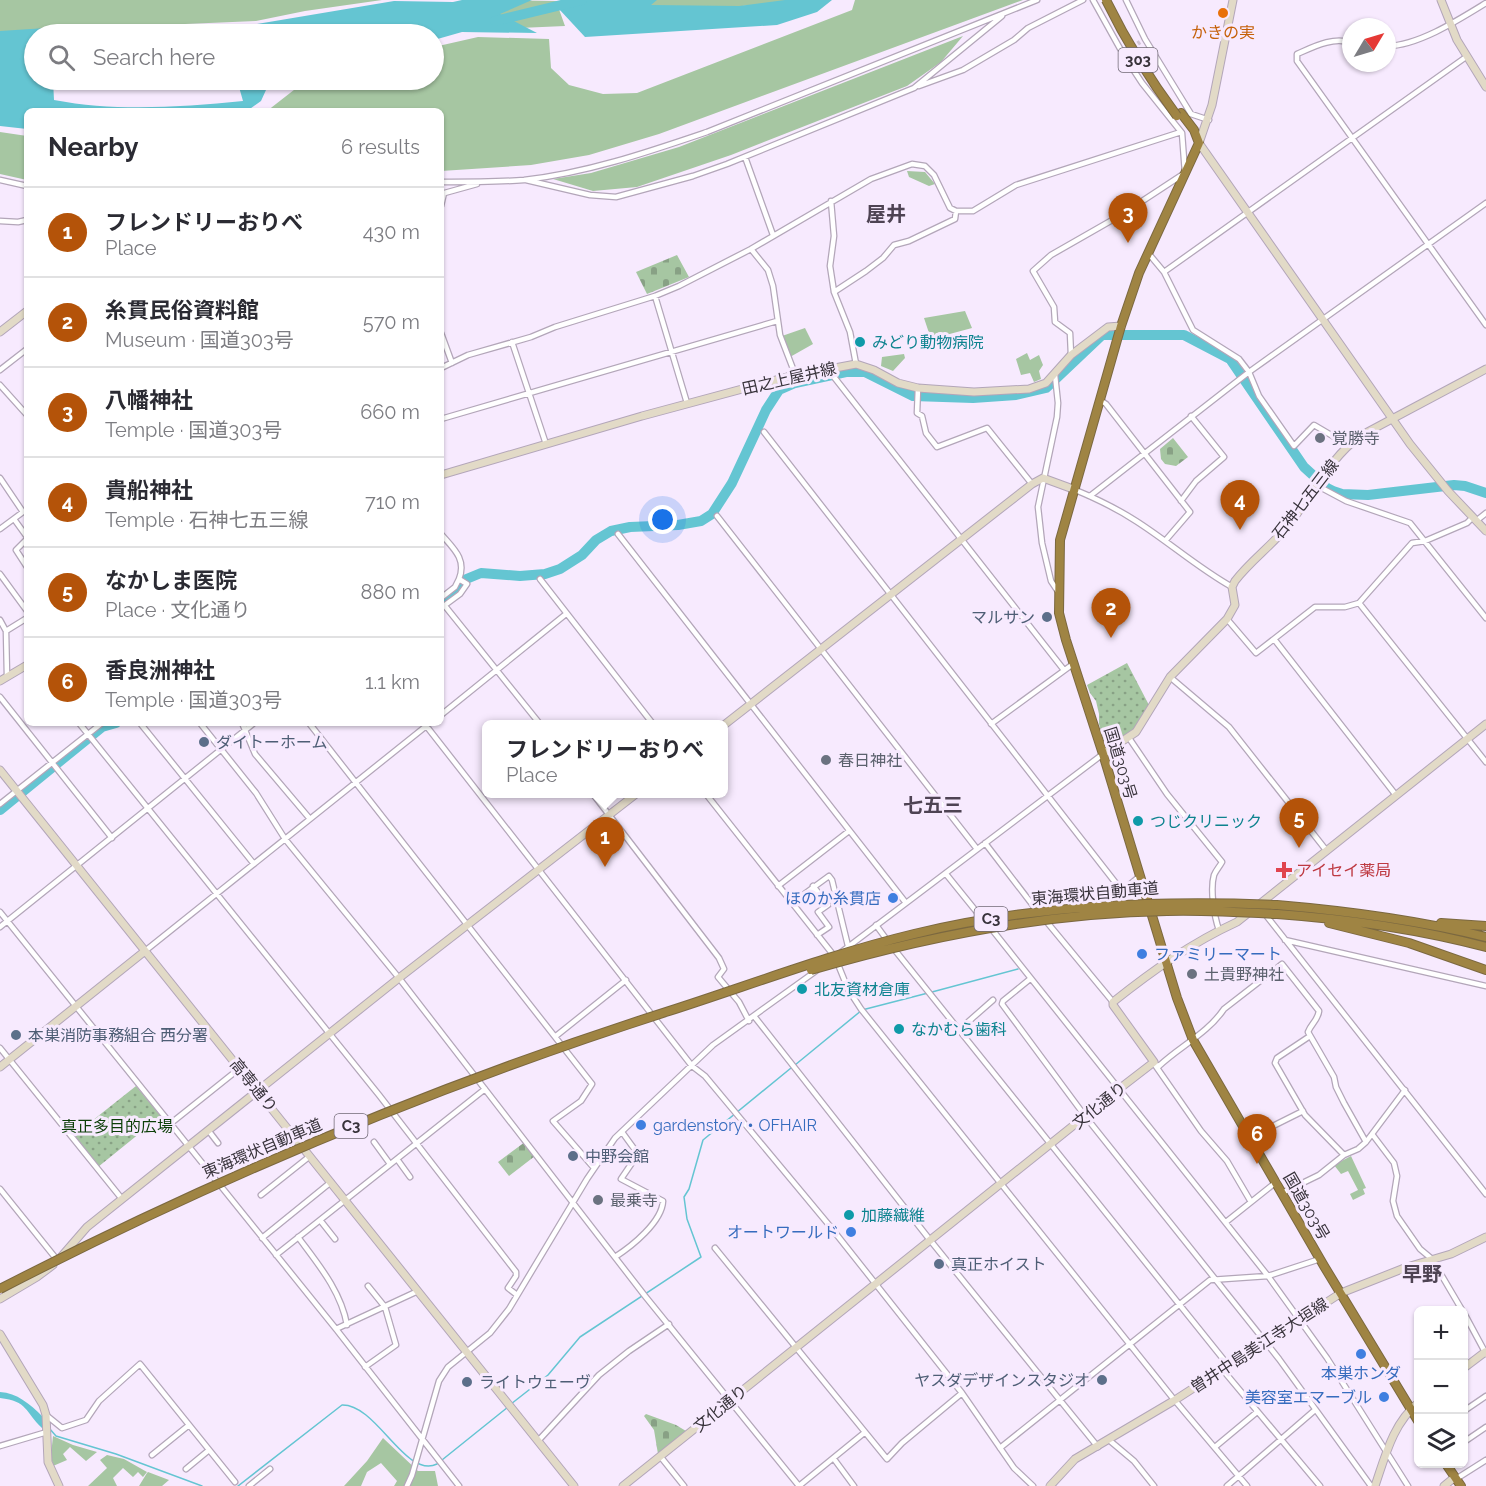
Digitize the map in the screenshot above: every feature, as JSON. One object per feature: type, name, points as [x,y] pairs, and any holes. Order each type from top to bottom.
[{"type":"highway","name":"303","points":[[1106,0],[1126,42],[1143,69],[1179,114]]},
{"type":"highway","name":"303","points":[[1112,0],[1136,48],[1199,143]]},
{"type":"highway","name":"国道303号","points":[[1199,143],[1139,273],[1121,326],[1060,540],[1059,613],[1177,998],[1194,1040],[1249,1138],[1414,1414]]},
{"type":"highway","name":"東海環状自動車道","points":[[0,1289],[188,1196],[336,1132],[493,1071],[870,945],[917,933],[1071,908],[1180,902],[1277,909],[1330,909],[1420,922],[1486,937]]},
{"type":"highway","name":"東海環状自動車道","points":[[1277,909],[1296,915],[1371,924],[1486,947]]},
{"type":"highway","points":[[1296,915],[1409,943],[1486,970]]},
{"type":"highway","points":[[1420,922],[1486,926]]},
{"type":"highway","points":[[1449,1468],[1458,1481]]},
{"type":"street","points":[[444,182],[524,180],[590,168],[655,150],[707,132],[1038,0]]},
{"type":"street","points":[[524,180],[590,195],[616,197],[693,176],[963,70],[1014,40],[1028,28],[1083,0]]},
{"type":"street","points":[[1071,355],[1070,333],[1055,322],[1054,307],[1033,270],[1051,255],[1121,215],[1185,173],[1184,143],[1181,132],[1142,83],[1093,0]]},
{"type":"street","points":[[1126,0],[1142,41],[1191,114],[1209,120]]},
{"type":"street","points":[[1233,0],[1209,120],[1199,143],[1428,468],[1486,531]]},
{"type":"street","points":[[1441,0],[1449,24],[1466,57],[1486,87]]},
{"type":"street","points":[[1396,45],[1413,43],[1486,3]]},
{"type":"street","points":[[914,88],[1004,15]]},
{"type":"street","points":[[1342,40],[1334,40],[1297,54],[1297,61],[1486,325]]},
{"type":"street","points":[[1164,272],[1466,57]]},
{"type":"street","points":[[444,367],[468,355],[655,296],[701,276],[872,179],[912,164],[925,166],[934,175],[950,208],[956,211],[973,211],[1016,185],[1181,132]]},
{"type":"street","points":[[745,157],[772,235]]},
{"type":"street","points":[[0,180],[24,185]]},
{"type":"street","points":[[444,193],[482,182]]},
{"type":"street","points":[[21,184],[24,188]]},
{"type":"street","points":[[831,201],[834,236],[830,266],[834,292],[850,332],[856,364]]},
{"type":"street","points":[[1090,496],[1249,372],[1486,203]]},
{"type":"street","points":[[834,292],[883,258],[894,245],[909,241],[955,219],[956,211]]},
{"type":"street","points":[[2,223],[24,221]]},
{"type":"street","points":[[751,249],[768,270],[773,286],[780,335],[795,374]]},
{"type":"street","points":[[1149,254],[1164,272],[1193,330],[1239,359],[1249,372],[1259,396],[1294,446],[1314,425],[1348,445]]},
{"type":"street","points":[[655,296],[687,404]]},
{"type":"street","points":[[0,332],[24,313]]},
{"type":"street","points":[[444,418],[777,321]]},
{"type":"street","name":"田之上屋井線","points":[[444,474],[795,374],[856,364],[870,368],[917,392],[1029,389],[1046,383],[1071,355],[1108,327],[1121,326]]},
{"type":"street","points":[[444,341],[452,363]]},
{"type":"street","points":[[513,342],[546,444]]},
{"type":"street","points":[[0,370],[24,351]]},
{"type":"street","points":[[832,368],[834,377],[1064,670]]},
{"type":"street","name":"石神七五三線","points":[[1232,587],[1240,574],[1290,524],[1348,445],[1360,436],[1486,369]]},
{"type":"street","points":[[1055,375],[1057,417],[1038,507],[1040,530],[1052,581],[1059,593]]},
{"type":"street","points":[[0,386],[24,412]]},
{"type":"street","points":[[917,392],[917,413],[922,416],[926,433],[938,447],[987,428],[1032,484]]},
{"type":"street","points":[[0,399],[7,393]]},
{"type":"street","points":[[1100,399],[1190,512],[1165,541]]},
{"type":"street","points":[[1181,501],[1196,481],[1224,457],[1191,416]]},
{"type":"street","points":[[764,432],[1122,891],[1140,876]]},
{"type":"street","points":[[0,478],[23,512],[1,527]]},
{"type":"street","points":[[407,1486],[412,1476],[439,1381],[448,1367],[490,1333],[518,1295],[573,1201],[615,1138],[713,1045],[835,957],[1103,754],[1136,732],[1170,677],[1227,619],[1236,600],[1232,587],[1215,578],[1116,508],[1043,478],[1032,484],[728,721]]},
{"type":"street","points":[[1319,482],[1346,501],[1410,523],[1486,618]]},
{"type":"street","points":[[1227,619],[1256,653],[1315,607],[1345,607],[1359,603],[1412,543],[1425,541],[1486,513]]},
{"type":"street","points":[[717,516],[977,849]]},
{"type":"street","points":[[14,519],[24,534]]},
{"type":"street","points":[[618,534],[906,903]]},
{"type":"street","points":[[444,537],[461,557],[462,571],[462,580],[444,596]]},
{"type":"street","points":[[24,541],[16,550],[24,563]]},
{"type":"street","points":[[18,547],[24,547]]},
{"type":"street","points":[[0,574],[24,607]]},
{"type":"street","points":[[540,579],[650,720]]},
{"type":"street","points":[[444,606],[460,594],[467,584],[462,580]]},
{"type":"street","points":[[1359,603],[1486,762]]},
{"type":"street","points":[[444,608],[497,669],[537,720]]},
{"type":"street","points":[[444,713],[566,614]]},
{"type":"street","points":[[0,620],[6,631],[7,676]]},
{"type":"street","points":[[6,631],[24,620]]},
{"type":"street","points":[[1274,639],[1395,794]]},
{"type":"street","points":[[991,724],[1074,664]]},
{"type":"street","points":[[0,681],[24,667]]},
{"type":"street","points":[[1170,677],[1229,727],[1326,850]]},
{"type":"street","points":[[0,696],[112,838]]},
{"type":"street","points":[[985,843],[1029,901],[1113,1002],[1157,966],[1237,922],[1395,794],[1486,724]]},
{"type":"street","points":[[81,726],[329,1034],[516,1272],[508,1288],[518,1295]]},
{"type":"street","points":[[0,804],[19,793],[52,762],[98,726]]},
{"type":"street","points":[[142,726],[254,864]]},
{"type":"street","points":[[203,726],[256,793],[285,839],[399,978],[615,1257],[799,1486],[864,1433]]},
{"type":"street","points":[[244,726],[255,754],[310,819]]},
{"type":"street","points":[[0,927],[251,726]]},
{"type":"street","points":[[311,726],[592,1084],[581,1101],[554,1121],[594,1168]]},
{"type":"street","points":[[0,1067],[424,726]]},
{"type":"street","points":[[428,726],[482,795]]},
{"type":"street","points":[[1129,738],[1167,794],[1222,862],[1213,882],[1214,917],[1219,930]]},
{"type":"street","name":"高専通り","points":[[0,770],[574,1486]]},
{"type":"street","points":[[484,798],[692,1065],[705,1076],[806,1197],[962,1394],[1014,1468],[1033,1486]]},
{"type":"street","points":[[596,798],[719,958],[724,969],[718,976],[739,1002],[748,1021]]},
{"type":"street","points":[[0,1299],[58,1261],[87,1227],[399,978],[631,798]]},
{"type":"street","points":[[709,798],[835,957],[848,989],[861,1009],[1175,1400],[1247,1486]]},
{"type":"street","points":[[778,886],[849,831]]},
{"type":"street","points":[[946,874],[1268,1276],[1327,1358],[1408,1486]]},
{"type":"street","points":[[792,903],[829,876],[848,946]]},
{"type":"street","points":[[813,886],[828,905],[818,912],[829,927],[818,935]]},
{"type":"street","points":[[1258,905],[1486,1194]]},
{"type":"street","points":[[0,912],[444,1464],[459,1486]]},
{"type":"street","points":[[876,926],[1180,1305],[1257,1412],[1320,1486]]},
{"type":"street","points":[[1285,940],[1486,986]]},
{"type":"street","points":[[1251,1202],[1227,1161],[1201,1131],[1155,1065],[1159,1066],[1170,1055],[1194,1040],[1217,1019],[1224,1009],[1282,964],[1319,1011],[1318,1017],[1310,1027],[1310,1036],[1334,1077],[1340,1095],[1366,1142]]},
{"type":"street","points":[[1030,979],[1002,1004],[1085,1116],[1265,1342],[1373,1486],[1401,1422],[1414,1407]]},
{"type":"street","points":[[556,1036],[626,980]]},
{"type":"street","points":[[960,1029],[993,1000]]},
{"type":"street","name":"文化通り","points":[[623,1486],[1154,1062],[1113,1002]]},
{"type":"street","points":[[754,1016],[930,1240],[1098,1447]]},
{"type":"street","points":[[1310,1036],[1277,1059],[1275,1063],[1303,1112],[1344,1155]]},
{"type":"street","points":[[0,1048],[122,1199]]},
{"type":"street","points":[[170,1124],[240,1068]]},
{"type":"street","points":[[276,1256],[485,1089]]},
{"type":"street","points":[[1282,1193],[1318,1175],[1344,1155],[1358,1149],[1366,1142],[1405,1090]]},
{"type":"street","points":[[1249,1138],[1303,1112]]},
{"type":"street","points":[[208,1130],[218,1143]]},
{"type":"street","points":[[615,1257],[633,1245],[663,1210],[663,1201],[621,1179],[638,1154],[622,1132]]},
{"type":"street","points":[[1372,1134],[1394,1163],[1396,1176],[1394,1201],[1397,1216],[1420,1249],[1432,1259],[1459,1306]]},
{"type":"street","points":[[374,1142],[390,1164]]},
{"type":"street","points":[[261,1195],[310,1156]]},
{"type":"street","points":[[397,1159],[410,1177]]},
{"type":"street","points":[[262,1238],[331,1182]]},
{"type":"street","points":[[1226,1222],[1276,1183]]},
{"type":"street","points":[[0,1189],[58,1261]]},
{"type":"street","points":[[320,1220],[335,1239]]},
{"type":"street","points":[[298,1237],[326,1274],[345,1314],[347,1324]]},
{"type":"street","name":"曽井中島美江寺大垣線","points":[[1050,1486],[1075,1459],[1175,1400],[1341,1293],[1451,1254],[1486,1237]]},
{"type":"street","points":[[714,1248],[887,1459],[902,1443],[962,1394]]},
{"type":"street","points":[[1000,1448],[1210,1280],[1268,1276],[1320,1258]]},
{"type":"street","points":[[365,1366],[396,1345],[385,1307],[368,1286]]},
{"type":"street","points":[[336,1329],[418,1291]]},
{"type":"street","points":[[1468,1321],[1486,1352],[1468,1365]]},
{"type":"street","points":[[538,1441],[599,1376],[629,1351],[669,1324]]},
{"type":"street","points":[[0,1334],[43,1405],[46,1415],[48,1462],[59,1486]]},
{"type":"street","points":[[46,1415],[62,1428],[86,1420],[99,1401],[140,1364],[235,1482]]},
{"type":"street","points":[[1468,1408],[1486,1395]]},
{"type":"street","points":[[1227,1486],[1315,1410]]},
{"type":"street","points":[[1215,1447],[1257,1412]]},
{"type":"street","points":[[152,1455],[189,1425]]},
{"type":"street","points":[[1468,1439],[1486,1427]]},
{"type":"street","points":[[0,1446],[47,1432]]},
{"type":"street","points":[[1109,1440],[1134,1461],[1154,1486]]},
{"type":"street","points":[[186,1469],[210,1450]]},
{"type":"street","points":[[660,1456],[684,1486]]},
{"type":"street","points":[[834,1459],[854,1486]]},
{"type":"street","points":[[1444,1486],[1458,1481],[1486,1460]]},
{"type":"street","points":[[249,1486],[270,1469]]},
{"type":"green space","points":[[0,0],[382,0],[305,11],[256,21],[185,24],[24,24],[24,35],[0,37]]},
{"type":"green space","points":[[494,0],[556,1],[565,26],[495,29]]},
{"type":"green space","points":[[640,0],[807,0],[655,14]]},
{"type":"green space","points":[[855,0],[1023,0],[659,134],[589,155],[531,165],[444,171],[444,108],[271,108],[294,90],[444,90],[444,45],[478,37],[549,39],[551,68],[569,85],[603,94],[637,93],[852,10]]},
{"type":"green space","points":[[963,36],[941,62],[907,86],[731,155],[637,187],[593,191],[553,179],[591,173],[679,147]]},
{"type":"green space","points":[[0,132],[24,136],[24,179],[0,174]]},
{"type":"green space","points":[[907,171],[925,172],[935,184],[929,186],[909,177]]},
{"type":"green space","points":[[677,255],[689,277],[647,294],[636,272]]},
{"type":"green space","points":[[965,311],[972,328],[931,339],[924,318]]},
{"type":"green space","points":[[805,328],[813,344],[790,357],[782,336]]},
{"type":"green space","points":[[1027,353],[1030,360],[1039,355],[1043,365],[1039,371],[1041,379],[1034,382],[1030,373],[1021,375],[1016,359]]},
{"type":"green space","points":[[904,354],[905,358],[893,371],[881,366],[882,357]]},
{"type":"green space","points":[[1173,438],[1188,457],[1176,466],[1165,464],[1161,459],[1160,449]]},
{"type":"green space","points":[[1127,663],[1150,707],[1136,729],[1106,748],[1099,724],[1096,701],[1087,685]]},
{"type":"green space","name":"真正多目的広場","points":[[136,1086],[161,1116],[98,1167],[73,1136]]},
{"type":"green space","points":[[525,1142],[535,1156],[509,1176],[498,1162]]},
{"type":"green space","points":[[1351,1156],[1366,1188],[1363,1189],[1365,1194],[1353,1200],[1350,1194],[1358,1190],[1348,1171],[1341,1174],[1334,1165]]},
{"type":"green space","points":[[646,1414],[686,1431],[658,1454],[654,1430],[644,1416]]},
{"type":"green space","points":[[53,1436],[97,1452],[86,1461],[70,1447],[63,1454],[67,1460],[53,1466],[51,1455]]},
{"type":"green space","points":[[383,1438],[418,1471],[435,1471],[438,1486],[394,1486],[397,1481],[381,1463],[367,1472],[361,1486],[344,1486],[367,1461]]},
{"type":"green space","points":[[107,1455],[124,1459],[147,1472],[143,1477],[138,1472],[133,1477],[123,1468],[113,1478],[117,1486],[88,1486],[107,1468],[100,1460]]},
{"type":"green space","points":[[148,1472],[169,1480],[162,1486],[139,1486]]},
{"type":"water","points":[[532,0],[500,14],[537,33],[462,32],[444,37],[444,24],[257,24],[394,1]]},
{"type":"water","points":[[563,0],[657,0],[651,5],[739,6],[785,0],[832,0],[817,12],[777,25],[585,37],[559,9]]},
{"type":"water","points":[[24,29],[24,90],[54,90],[54,100],[101,106],[172,106],[243,101],[240,90],[266,90],[261,101],[251,108],[24,108],[24,129],[0,126],[0,31]]},
{"type":"water","points":[[0,1392],[18,1397],[33,1407],[42,1416],[42,1428],[21,1405],[9,1399],[0,1398]]},
{"type":"waterway","points":[[495,21],[582,0]]},
{"type":"waterway","points":[[444,602],[464,580],[481,573],[520,576],[545,574],[560,569],[582,555],[596,540],[611,531],[630,527],[678,525],[701,521],[712,514],[732,483],[766,410],[779,390],[795,383],[846,372],[865,372],[913,396],[973,398],[1016,395],[1046,388],[1102,335],[1184,335],[1230,359],[1304,467],[1333,491],[1342,494],[1368,495],[1454,485],[1486,493]]},
{"type":"waterway","points":[[0,810],[106,726]]},
{"type":"waterway","points":[[932,992],[1018,969]]},
{"type":"waterway","points":[[795,1065],[862,1010],[928,993]]},
{"type":"waterway","points":[[511,1404],[548,1375],[580,1337],[701,1257],[687,1219],[684,1197],[689,1189],[703,1140],[791,1068]]},
{"type":"waterway","points":[[238,1486],[342,1405],[355,1408],[367,1416],[402,1452],[425,1466],[437,1464],[508,1407]]},
{"type":"waterway","points":[[49,1428],[56,1436],[116,1454],[202,1486]]},
{"type":"tunnel","points":[[1127,51],[1140,42]]},
{"type":"place","name":"かきの実","points":[[1223,13]]},
{"type":"place","name":"八幡神社","points":[[1128,243]]},
{"type":"place","name":"みどり動物病院","points":[[860,342]]},
{"type":"place","name":"覚勝寺","points":[[1320,438]]},
{"type":"place","name":"貴船神社","points":[[1240,530]]},
{"type":"place","name":"マルサン","points":[[1047,617]]},
{"type":"place","name":"糸貫民俗資料館","points":[[1111,638]]},
{"type":"place","name":"ダイトーホーム","points":[[204,742]]},
{"type":"place","name":"春日神社","points":[[826,760]]},
{"type":"place","name":"つじクリニック","points":[[1138,821]]},
{"type":"place","name":"なかしま医院","points":[[1299,848]]},
{"type":"place","name":"フレンドリーおりべ","points":[[605,867]]},
{"type":"place","name":"アイセイ薬局","points":[[1284,870]]},
{"type":"place","name":"ほのか糸貫店","points":[[893,898]]},
{"type":"place","name":"ファミリーマート","points":[[1142,954]]},
{"type":"place","name":"土貴野神社","points":[[1192,974]]},
{"type":"place","name":"北友資材倉庫","points":[[802,989]]},
{"type":"place","name":"なかむら歯科","points":[[899,1029]]},
{"type":"place","name":"本巣消防事務組合 西分署","points":[[16,1035]]},
{"type":"place","name":"gardenstory・OFHAIR","points":[[641,1125]]},
{"type":"place","name":"中野会館","points":[[573,1156]]},
{"type":"place","name":"香良洲神社","points":[[1257,1164]]},
{"type":"place","name":"最乗寺","points":[[598,1200]]},
{"type":"place","name":"加藤繊維","points":[[849,1215]]},
{"type":"place","name":"オートワールド","points":[[851,1232]]},
{"type":"place","name":"真正ホイスト","points":[[939,1264]]},
{"type":"place","name":"本巣ホンダ","points":[[1361,1354]]},
{"type":"place","name":"ヤスダデザインスタジオ","points":[[1102,1380]]},
{"type":"place","name":"ライトウェーヴ","points":[[467,1382]]},
{"type":"place","name":"美容室エマーブル","points":[[1384,1397]]},
{"type":"district","name":"屋井","points":[[886,214]]},
{"type":"district","name":"七五三","points":[[933,805]]},
{"type":"district","name":"早野","points":[[1422,1274]]}]
